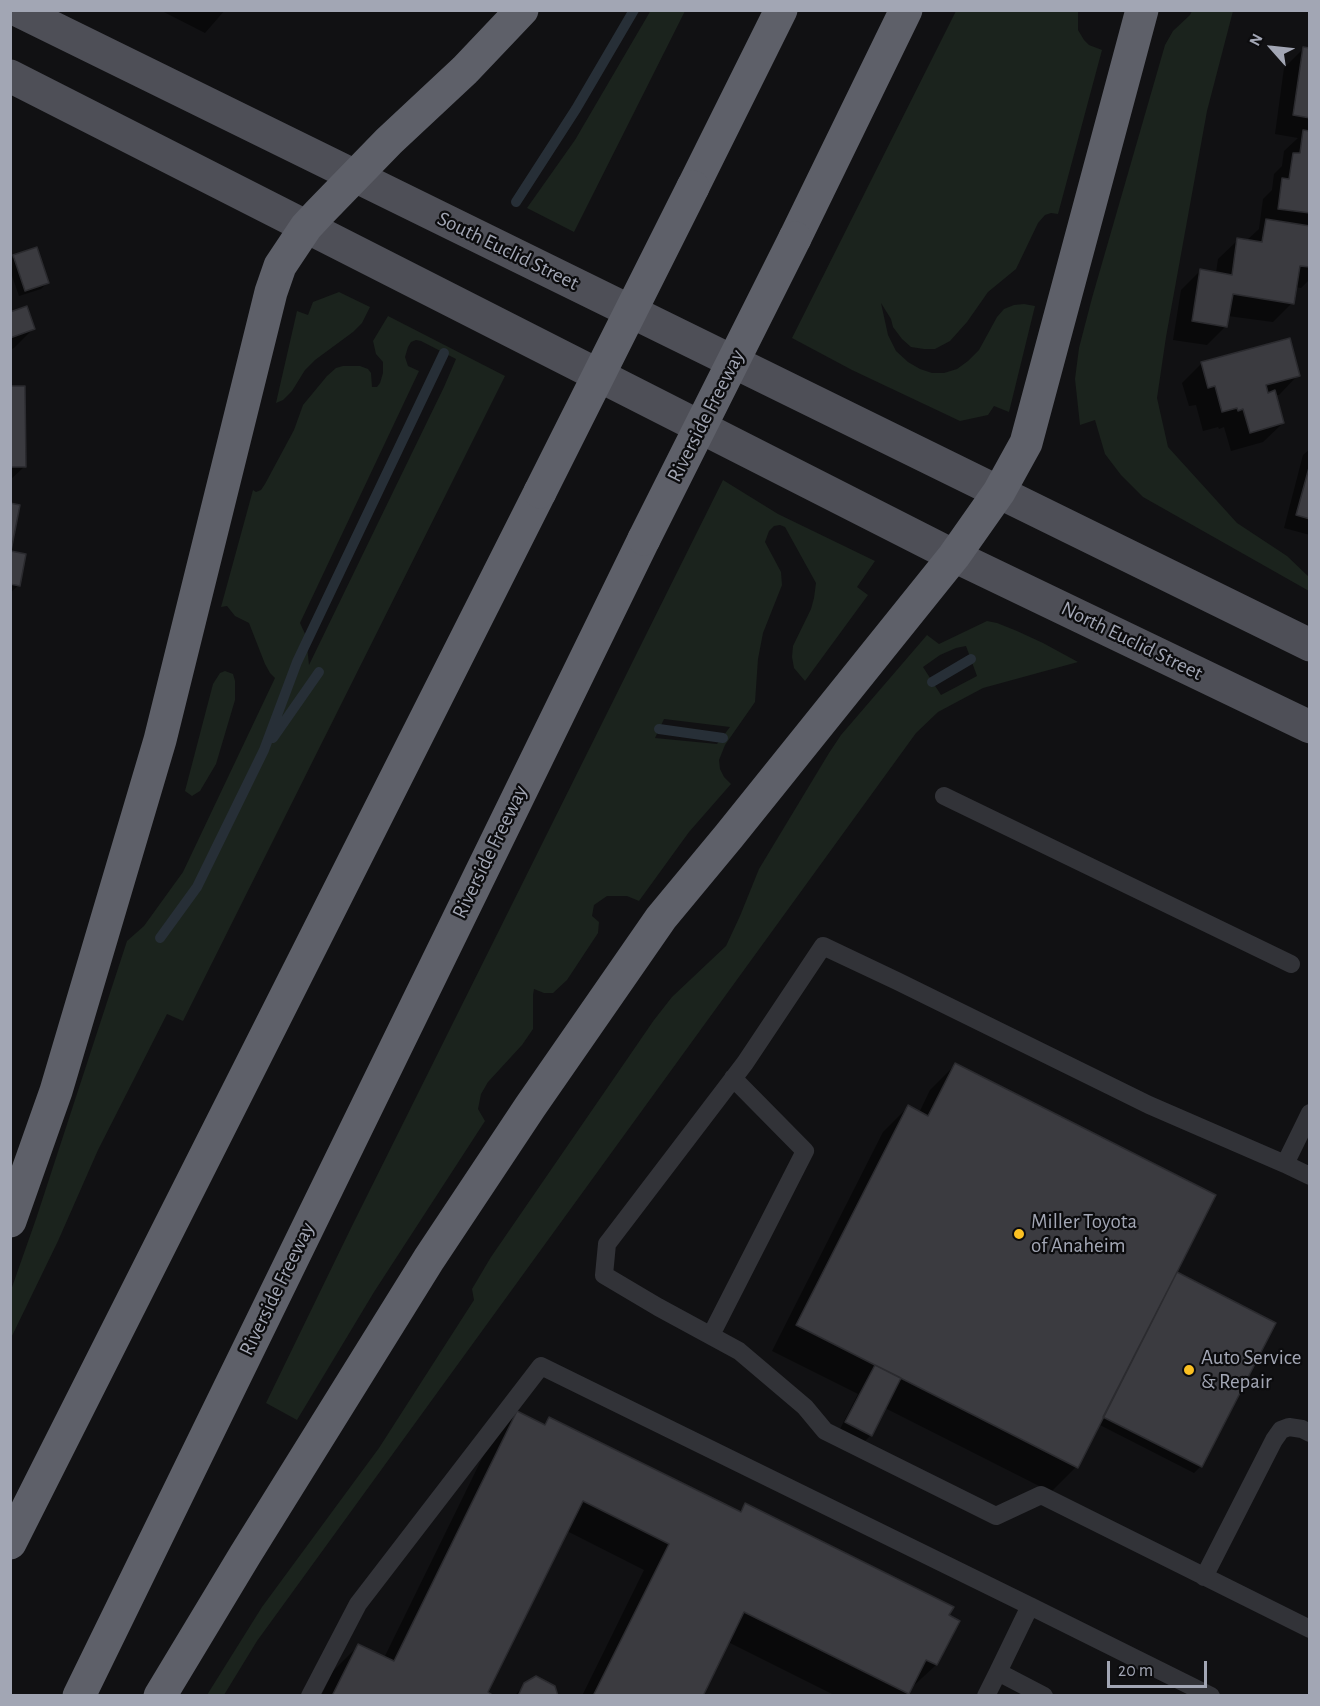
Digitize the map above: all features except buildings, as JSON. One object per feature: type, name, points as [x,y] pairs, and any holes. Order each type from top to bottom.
[{"type":"highway","points":[[10,1221],[56,1091],[159,740],[271,292],[280,266],[306,227],[389,141],[465,70],[522,10]]},
{"type":"highway","points":[[10,1543],[781,10]]},
{"type":"highway","name":"Riverside Freeway","points":[[79,1695],[644,539],[906,10]]},
{"type":"highway","points":[[160,1695],[429,1259],[530,1107],[661,918],[954,556],[999,492],[1026,443],[1142,10]]},
{"type":"main road","name":"South Euclid Street","points":[[17,10],[999,492]]},
{"type":"main road","points":[[10,76],[954,556]]},
{"type":"main road","points":[[999,492],[1310,645]]},
{"type":"main road","name":"North Euclid Street","points":[[954,556],[1310,727]]},
{"type":"lane","points":[[944,795],[1292,964]]},
{"type":"lane","points":[[1310,1176],[1149,1105],[824,946],[733,1078],[607,1244],[604,1275],[739,1351],[805,1407],[825,1431],[996,1516],[1041,1495],[1310,1629]]},
{"type":"lane","points":[[711,1335],[805,1151],[733,1078]]},
{"type":"lane","points":[[1285,1164],[1310,1113]]},
{"type":"lane","points":[[310,1695],[358,1604],[541,1366],[1210,1695]]},
{"type":"lane","points":[[1204,1577],[1281,1430],[1289,1427],[1310,1433]]},
{"type":"lane","points":[[986,1695],[1030,1606]]},
{"type":"lane","points":[[998,1672],[1044,1695]]},
{"type":"shaded area","points":[[651,10],[685,11],[574,232],[527,208],[575,140]]},
{"type":"shaded area","points":[[956,11],[1078,11],[1078,30],[1084,40],[1089,45],[1102,50],[1058,214],[1045,215],[1038,223],[1016,269],[988,292],[950,341],[935,349],[911,347],[893,327],[881,303],[888,335],[896,351],[908,362],[932,373],[944,373],[957,369],[968,361],[979,350],[997,317],[1004,309],[1024,304],[1035,306],[1009,412],[994,406],[988,415],[960,421],[852,370],[792,338]]},
{"type":"shaded area","points":[[1192,11],[1233,11],[1207,111],[1157,398],[1168,447],[1237,523],[1287,556],[1309,577],[1309,591],[1143,497],[1121,475],[1105,454],[1095,420],[1080,425],[1075,379],[1079,348],[1092,298],[1165,45],[1173,31]]},
{"type":"shaded area","points":[[339,292],[370,307],[362,323],[315,360],[305,370],[292,391],[276,403],[297,311],[308,315],[313,302]]},
{"type":"shaded area","points":[[388,316],[505,376],[183,1021],[167,1014],[98,1150],[58,1241],[11,1338],[11,1290],[127,941],[144,926],[183,872],[275,678],[265,664],[249,623],[235,616],[227,606],[221,607],[253,490],[256,492],[261,490],[294,430],[303,405],[336,368],[360,366],[368,369],[371,373],[372,387],[377,387],[383,373],[383,362],[376,354],[373,341]],"holes":[[[421,341],[456,359],[309,665],[306,636],[300,623],[419,371],[408,366],[405,357],[411,342]]]},
{"type":"shaded area","points":[[723,480],[778,514],[875,561],[857,587],[868,595],[805,681],[794,668],[793,646],[811,609],[816,583],[785,527],[774,526],[769,531],[765,542],[781,572],[782,585],[763,633],[758,659],[755,702],[725,745],[719,760],[724,777],[731,784],[689,832],[639,901],[627,896],[607,896],[594,905],[592,916],[599,922],[598,933],[567,980],[553,993],[544,993],[534,989],[533,1029],[522,1045],[488,1082],[481,1094],[478,1109],[485,1121],[374,1292],[297,1420],[266,1403]],"holes":[[[664,719],[730,727],[717,744],[655,738]]]},
{"type":"shaded area","points":[[987,621],[1017,631],[1078,662],[983,688],[938,712],[916,733],[257,1641],[224,1695],[207,1695],[262,1607],[379,1448],[474,1300],[472,1289],[491,1257],[654,1020],[672,997],[726,946],[759,869],[841,735],[927,635],[939,644]],"holes":[[[966,646],[977,676],[941,695],[923,667],[940,655]]]},
{"type":"shaded area","points":[[225,671],[233,674],[235,700],[216,764],[200,791],[192,796],[185,791],[213,684],[220,673]]},
{"type":"waterway","points":[[516,202],[576,109],[634,10]]},
{"type":"waterway","points":[[160,938],[197,887],[264,750],[297,662],[444,353]]},
{"type":"waterway","points":[[932,682],[971,659]]},
{"type":"waterway","points":[[273,738],[319,672]]},
{"type":"waterway","points":[[659,729],[723,738]]},
{"type":"place","name":"Miller Toyota of Anaheim","points":[[1019,1234]]},
{"type":"place","name":"Auto Service & Repair","points":[[1189,1370]]}]
